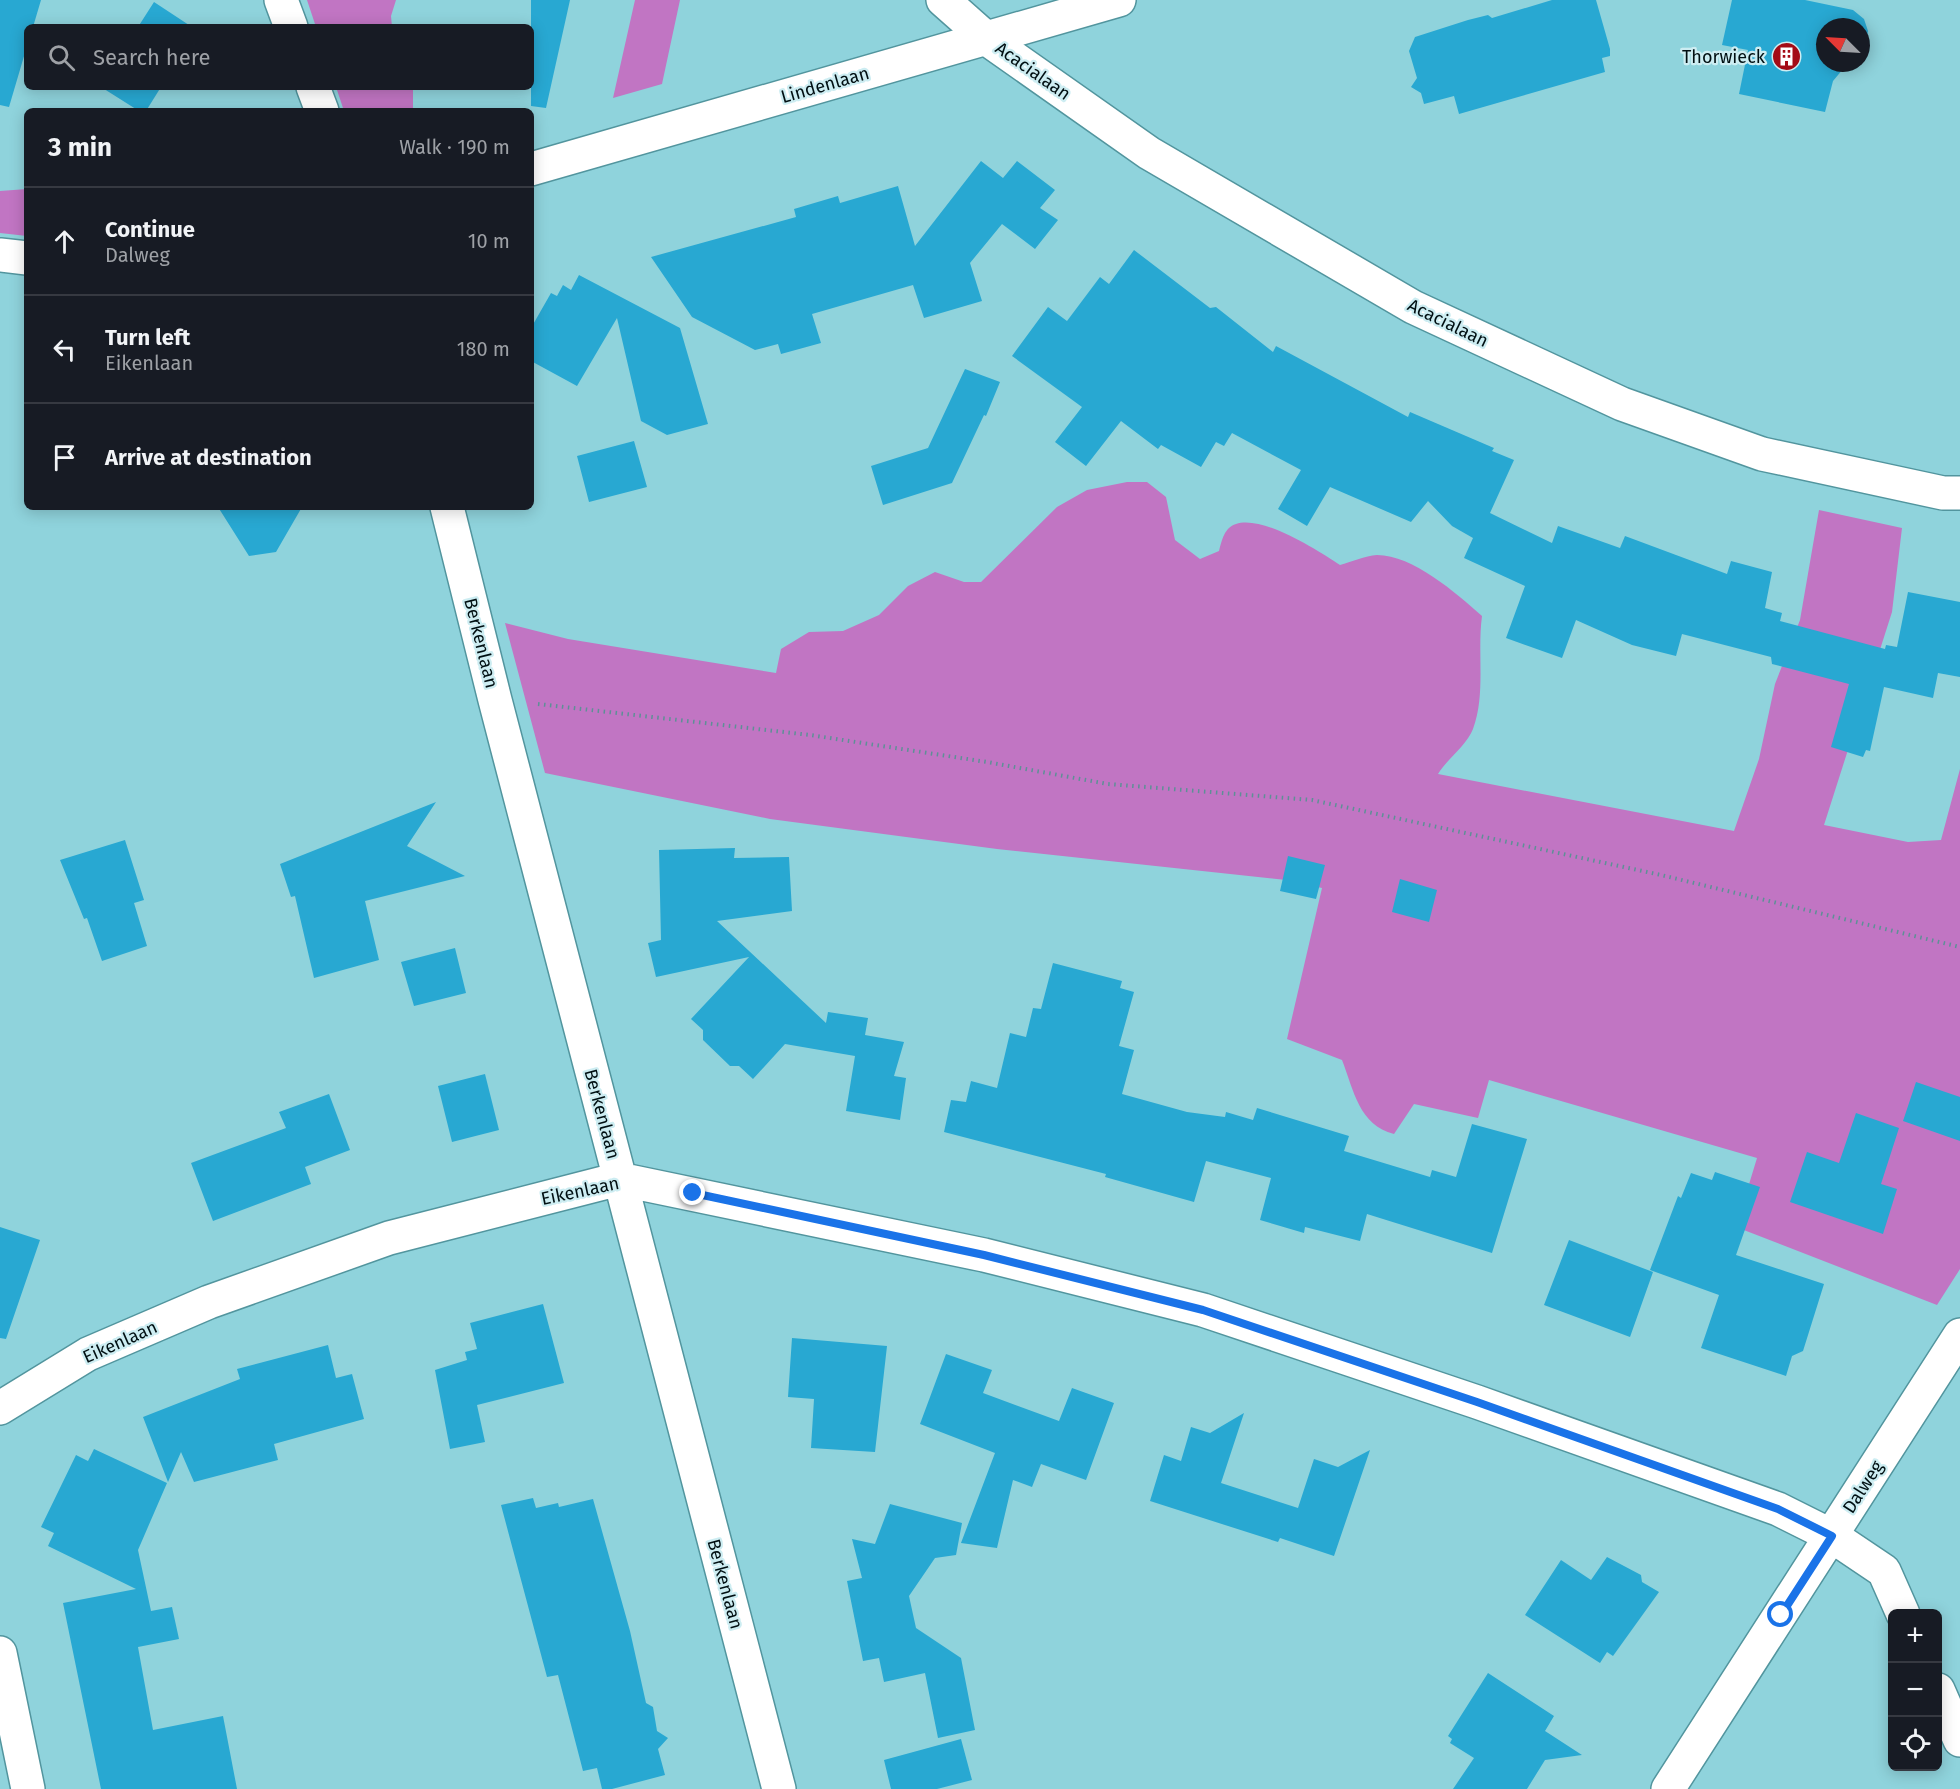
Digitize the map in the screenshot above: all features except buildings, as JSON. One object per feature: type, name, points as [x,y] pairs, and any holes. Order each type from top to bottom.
[{"type":"street","points":[[281,0],[290,24]]},
{"type":"street","name":"Acacialaan","points":[[943,0],[987,39],[1149,153],[1413,307],[1622,404],[1762,454],[1943,493],[1960,493]]},
{"type":"street","name":"Lindenlaan","points":[[534,168],[1119,0]]},
{"type":"street","points":[[314,90],[321,108]]},
{"type":"street","points":[[0,255],[24,258]]},
{"type":"street","name":"Berkenlaan","points":[[448,510],[619,1179],[779,1789]]},
{"type":"street","name":"Eikenlaan","points":[[0,1408],[88,1354],[210,1302],[389,1238],[619,1179],[984,1255],[1203,1310],[1477,1402],[1766,1504],[1832,1536],[1884,1571],[1901,1609]]},
{"type":"street","name":"Dalweg","points":[[1668,1789],[1960,1335]]},
{"type":"street","points":[[0,1653],[7,1707],[28,1789]]},
{"type":"street","points":[[1942,1699],[1960,1740]]},
{"type":"path","points":[[495,700],[810,735],[987,762],[1108,784],[1312,800],[1661,875],[1960,947]]},
{"type":"shaded area","points":[[307,0],[396,0],[391,16],[392,24],[315,24]]},
{"type":"shaded area","points":[[635,0],[680,0],[662,84],[613,98]]},
{"type":"shaded area","points":[[337,90],[413,90],[413,108],[343,108]]},
{"type":"shaded area","points":[[24,189],[24,236],[0,233],[0,191]]},
{"type":"shaded area","points":[[1127,482],[1147,482],[1166,497],[1175,540],[1200,559],[1219,551],[1224,535],[1232,526],[1247,523],[1260,524],[1290,535],[1340,565],[1377,555],[1405,561],[1433,577],[1482,616],[1477,716],[1470,735],[1438,774],[1734,831],[1759,759],[1775,684],[1800,620],[1819,510],[1902,528],[1892,612],[1824,825],[1908,842],[1941,840],[1960,769],[1960,1269],[1937,1305],[1736,1227],[1757,1158],[1489,1080],[1478,1118],[1414,1104],[1394,1134],[1382,1130],[1365,1115],[1359,1105],[1342,1060],[1287,1039],[1322,888],[1286,880],[997,849],[770,819],[545,773],[505,623],[568,639],[776,673],[781,649],[809,632],[843,631],[879,615],[908,586],[935,572],[964,582],[981,582],[1057,507],[1087,490]]},
{"type":"place","name":"Thorwieck","points":[[1786,57]]},
{"type":"route","points":[[693,1193],[984,1255],[1203,1310],[1477,1402],[1778,1509],[1832,1536],[1781,1615]]}]
